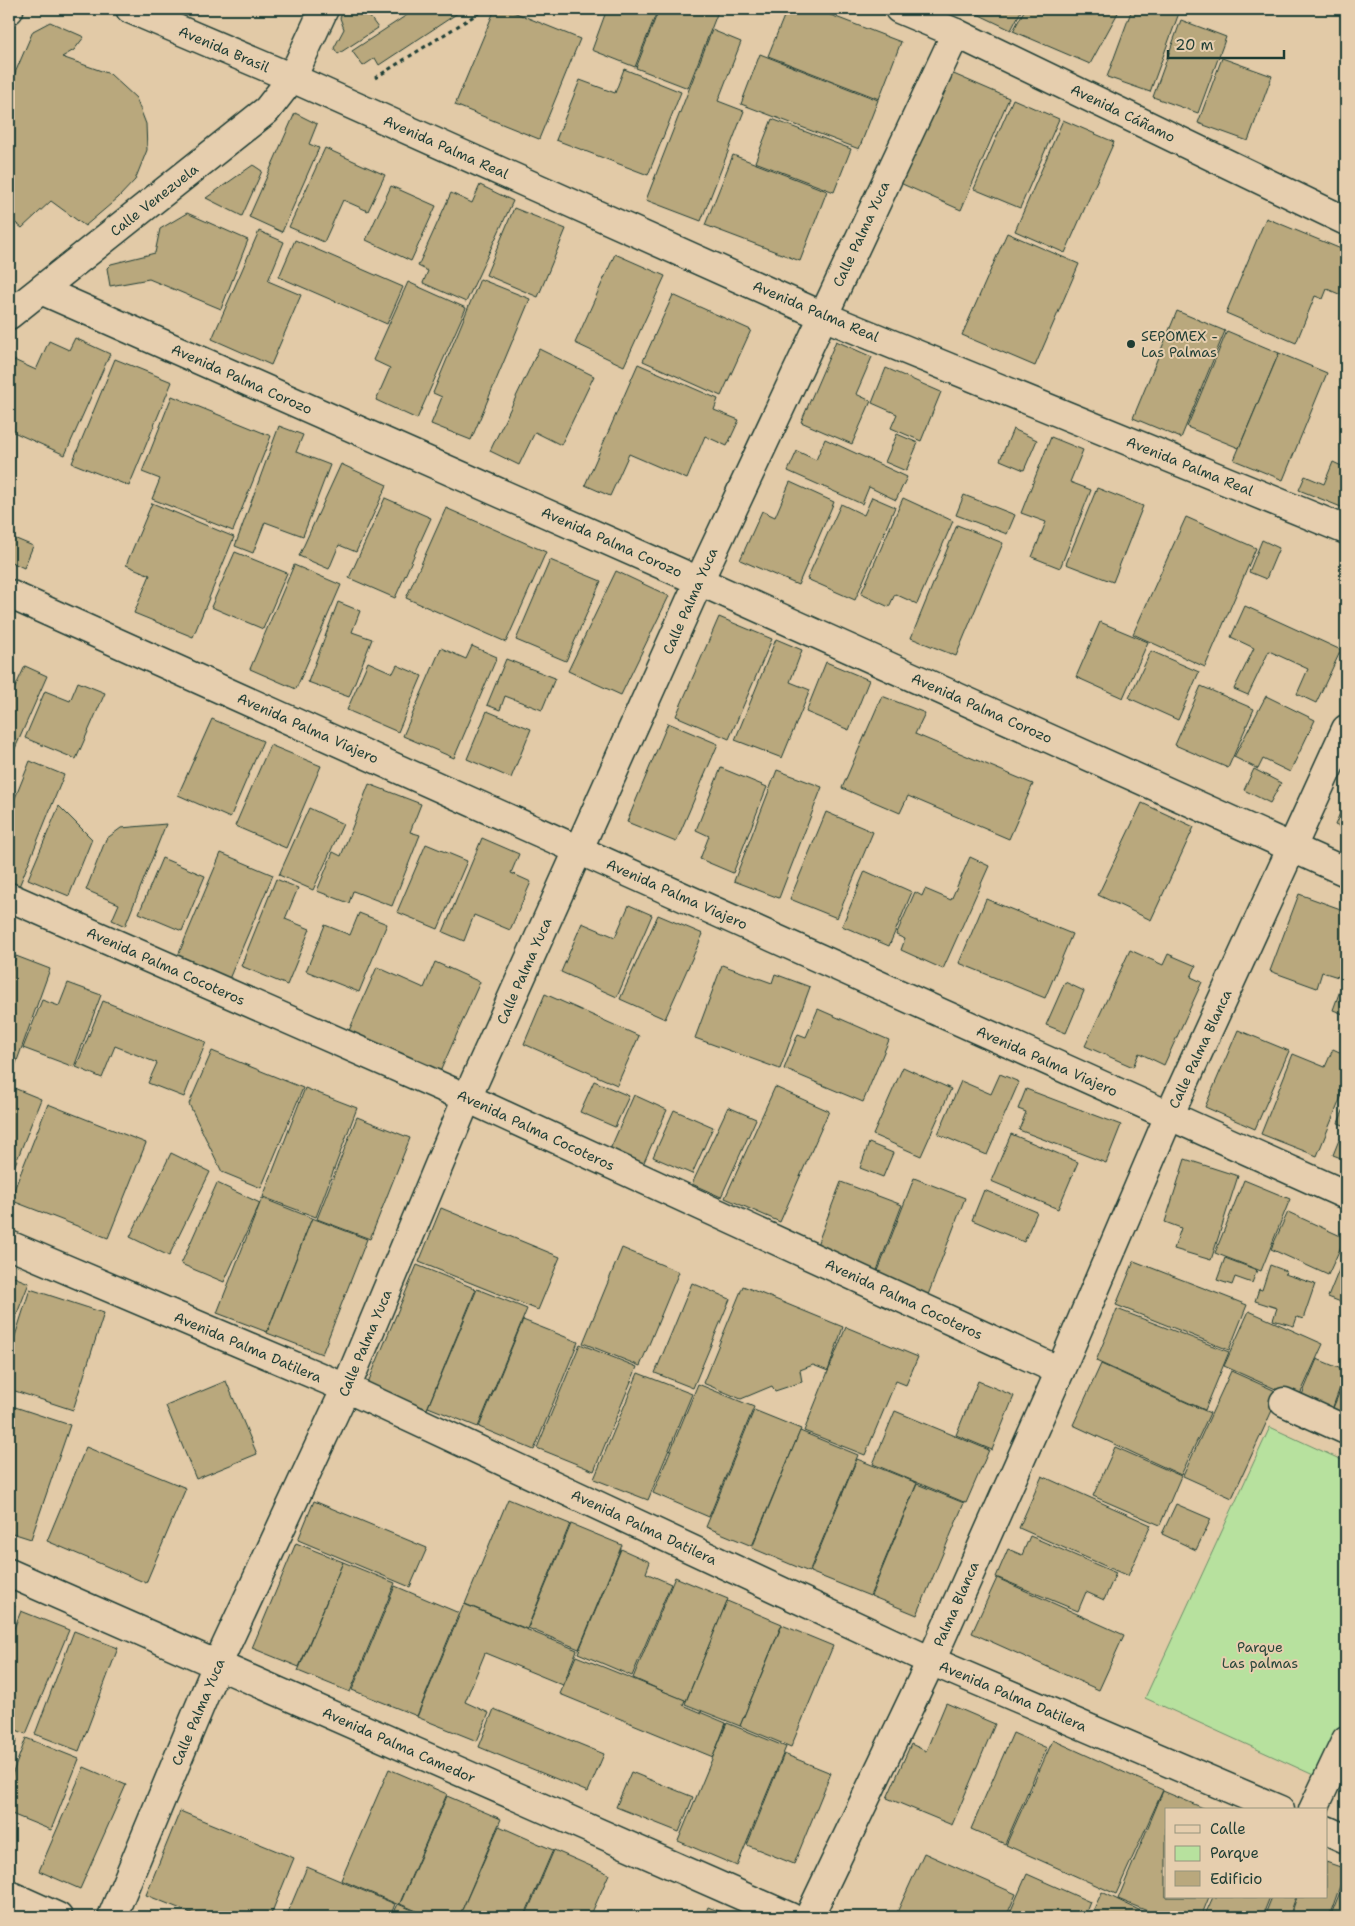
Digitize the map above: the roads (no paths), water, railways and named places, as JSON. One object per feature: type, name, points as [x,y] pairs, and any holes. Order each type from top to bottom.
[{"type":"street","name":"Avenida Brasil","points":[[130,9],[292,78]]},
{"type":"street","name":"Calle Venezuela","points":[[9,315],[267,110],[292,78],[324,9]]},
{"type":"street","name":"Avenida Cáñamo","points":[[899,9],[956,33],[1346,220]]},
{"type":"street","name":"Calle Palma Yuca","points":[[112,1917],[217,1665],[346,1388],[467,1098],[699,581],[956,33]]},
{"type":"street","name":"Avenida Palma Real","points":[[292,78],[823,316],[1346,530]]},
{"type":"street","name":"Avenida Palma Corozo","points":[[41,290],[699,581],[1346,872]]},
{"type":"street","name":"Avenida Palma Viajero","points":[[9,594],[1346,1195]]},
{"type":"street","name":"Calle Palma Blanca","points":[[1060,1371],[1169,1116],[1346,729]]},
{"type":"street","name":"Avenida Palma Cocoteros","points":[[9,897],[467,1098],[1060,1371]]},
{"type":"street","name":"Avenida Palma Datilera","points":[[9,1245],[346,1388],[931,1661],[1275,1808]]},
{"type":"street","name":"Palma Blanca","points":[[809,1917],[931,1661],[1060,1371]]},
{"type":"street","points":[[1284,1402],[1346,1430]]},
{"type":"street","name":"Avenida Palma Camedor","points":[[9,1573],[790,1917]]},
{"type":"street","points":[[1314,1808],[1346,1740]]},
{"type":"street","points":[[1328,1831],[1346,1839]]},
{"type":"street","points":[[9,1895],[58,1917]]},
{"type":"place","name":"SEPOMEX - Las Palmas","points":[[1131,344]]},
{"type":"park label","name":"Parque Las palmas","points":[[1260,1655]]}]
